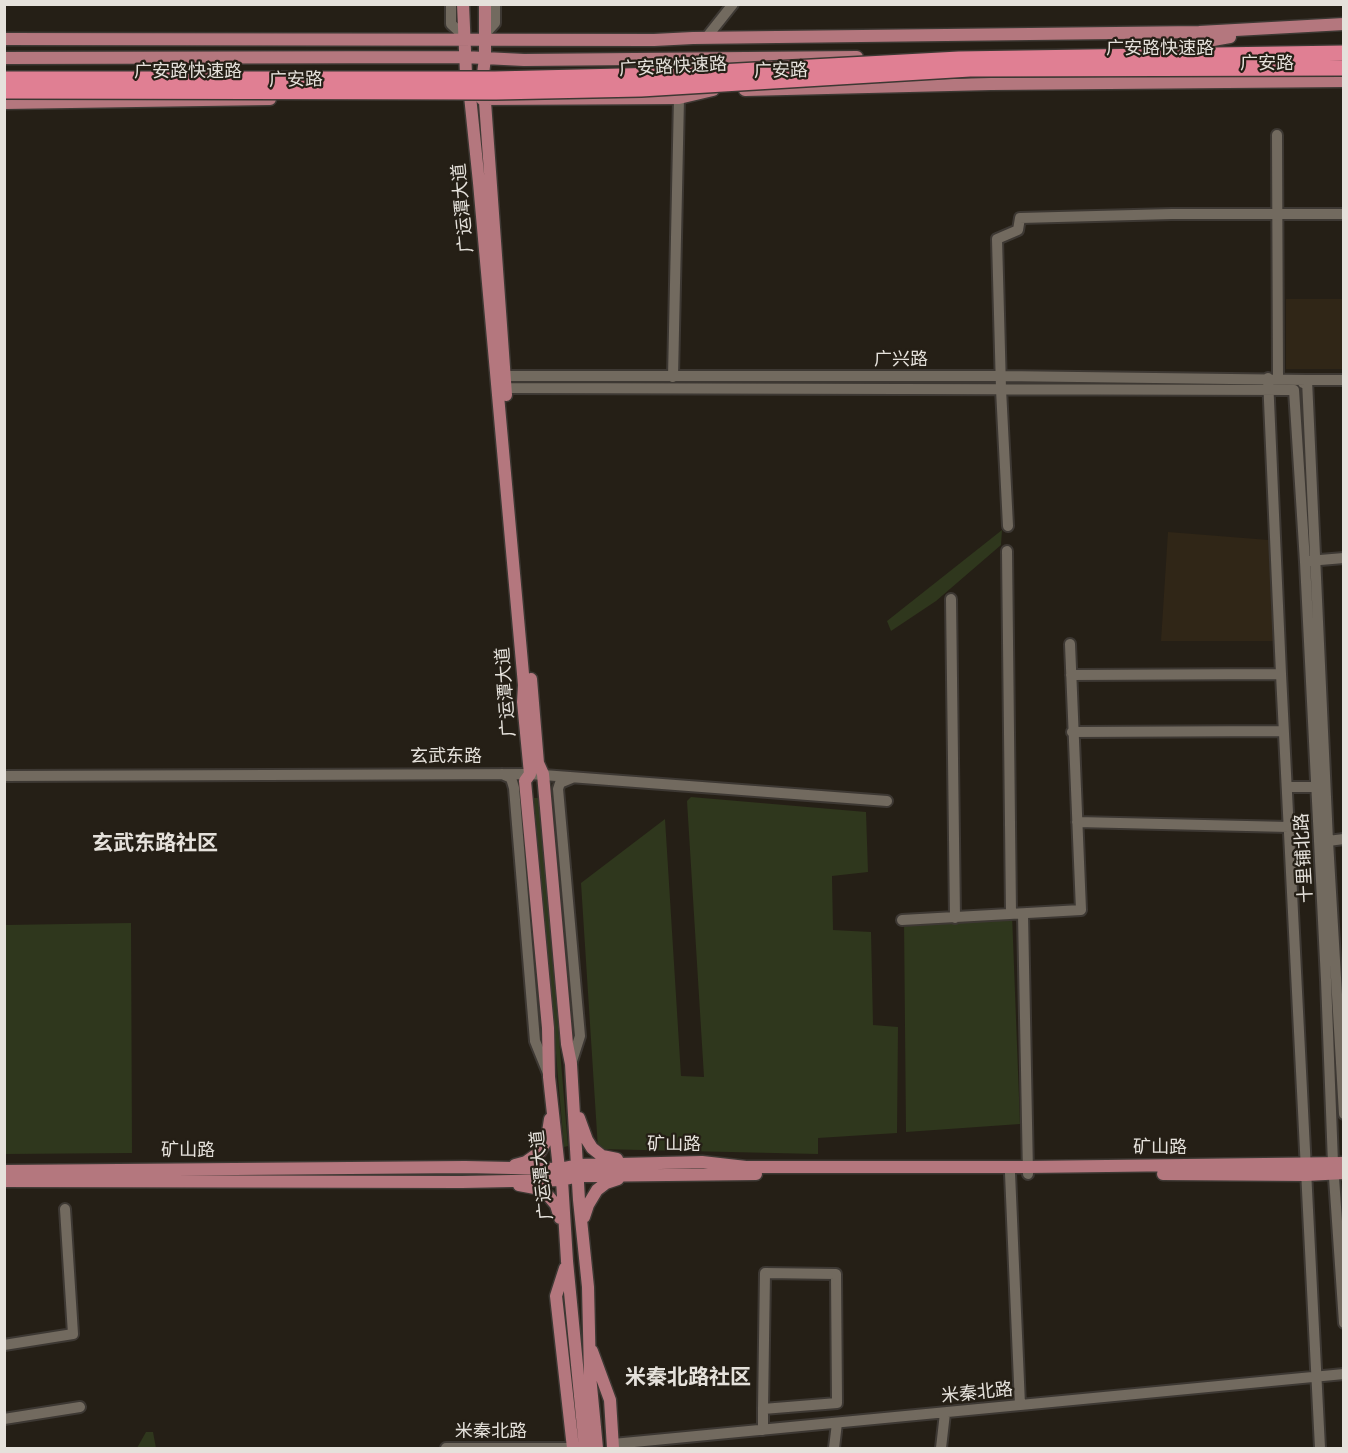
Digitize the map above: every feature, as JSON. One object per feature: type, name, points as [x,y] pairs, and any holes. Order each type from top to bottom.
[{"type":"highway","name":"广安路快速路","points":[[4,81],[495,79],[664,75],[959,59],[1344,53]]},
{"type":"highway","name":"广安路快速路","points":[[4,92],[507,92],[641,89],[970,69],[1344,68]]},
{"type":"main road","name":"广运潭大道","points":[[463,4],[464,57],[501,379],[538,763],[537,774],[554,898],[567,1044],[571,1064],[588,1287],[588,1344],[584,1375]]},
{"type":"main road","name":"广运潭大道","points":[[485,4],[483,74],[501,379]]},
{"type":"main road","name":"广安路","points":[[4,39],[485,37],[654,40],[1199,32],[1344,24]]},
{"type":"main road","points":[[4,58],[464,57],[524,60],[773,60],[1163,50],[1276,28]]},
{"type":"main road","points":[[294,57],[379,39]]},
{"type":"main road","points":[[654,40],[688,60]]},
{"type":"main road","points":[[4,81],[1146,64],[1221,83]]},
{"type":"main road","points":[[1027,66],[1058,84]]},
{"type":"main road","name":"广安路","points":[[4,103],[470,96],[485,100],[679,98],[708,90],[1344,81]]},
{"type":"main road","name":"广运潭大道","points":[[537,774],[525,781],[548,1028],[549,1077],[561,1174],[567,1261],[584,1375]]},
{"type":"main road","points":[[573,1098],[587,1140],[596,1152],[608,1158],[645,1163]]},
{"type":"main road","points":[[494,1167],[524,1163],[540,1152],[547,1139],[552,1103]]},
{"type":"main road","name":"矿山路","points":[[4,1181],[488,1182],[645,1163],[702,1162],[746,1167],[1028,1171],[1339,1168]]},
{"type":"main road","name":"矿山路","points":[[4,1170],[494,1167],[561,1174]]},
{"type":"main road","name":"矿山路","points":[[578,1171],[634,1176],[1028,1171]]},
{"type":"main road","points":[[582,1230],[588,1205],[597,1190],[606,1183],[634,1176]]},
{"type":"main road","points":[[488,1182],[529,1187],[546,1193],[556,1205],[566,1241]]},
{"type":"main road","points":[[567,1261],[556,1296],[573,1448]]},
{"type":"main road","points":[[588,1344],[610,1400],[613,1446]]},
{"type":"main road","points":[[584,1375],[585,1449]]},
{"type":"main road","points":[[584,1375],[597,1449]]},
{"type":"street","points":[[450,4],[451,24],[463,37]]},
{"type":"street","points":[[485,37],[495,23],[495,4]]},
{"type":"street","points":[[706,38],[733,4]]},
{"type":"street","points":[[673,377],[679,98]]},
{"type":"street","points":[[1277,135],[1272,382],[1281,674],[1320,1449]]},
{"type":"street","points":[[1008,526],[997,239],[1018,230],[1020,218],[1172,214],[1344,214]]},
{"type":"street","name":"广兴路","points":[[501,379],[1002,376],[1272,382],[1294,390]]},
{"type":"street","name":"广兴路","points":[[501,379],[1001,388],[1344,380]]},
{"type":"street","points":[[1294,390],[1307,380]]},
{"type":"street","name":"十里铺北路","points":[[1307,380],[1317,787],[1339,1168],[1344,1323]]},
{"type":"street","name":"十里铺北路","points":[[1294,390],[1310,561],[1344,1114]]},
{"type":"street","points":[[1007,550],[1011,915]]},
{"type":"street","points":[[1310,561],[1344,558]]},
{"type":"street","points":[[951,599],[955,918]]},
{"type":"street","points":[[902,920],[1081,910],[1070,644]]},
{"type":"street","points":[[1071,675],[1281,674]]},
{"type":"street","points":[[1072,732],[1283,731]]},
{"type":"street","points":[[498,774],[511,778],[514,788],[535,1041],[549,1077]]},
{"type":"street","name":"玄武东路","points":[[4,776],[537,774],[887,801]]},
{"type":"street","points":[[571,1064],[580,1036],[559,786],[566,780],[582,777]]},
{"type":"street","points":[[1287,787],[1317,787]]},
{"type":"street","points":[[1077,822],[1289,826]]},
{"type":"street","points":[[1328,841],[1344,839]]},
{"type":"street","points":[[554,898],[565,863]]},
{"type":"street","points":[[1023,914],[1028,1171]]},
{"type":"street","points":[[1010,1173],[1020,1405]]},
{"type":"street","points":[[4,1345],[73,1334],[65,1209]]},
{"type":"street","points":[[763,1430],[765,1273],[836,1274],[837,1403],[764,1409]]},
{"type":"street","name":"米秦北路","points":[[613,1446],[1344,1374]]},
{"type":"street","points":[[4,1419],[80,1407]]},
{"type":"street","points":[[941,1449],[945,1413]]},
{"type":"street","points":[[834,1449],[837,1423]]},
{"type":"street","name":"米秦北路","points":[[446,1449],[573,1448]]},
{"type":"shaded area","points":[[1286,299],[1343,299],[1343,369],[1286,369]]},
{"type":"shaded area","points":[[1168,532],[1269,540],[1273,641],[1161,641]]},
{"type":"green space","points":[[1002,530],[1001,545],[936,601],[891,631],[887,621]]},
{"type":"green space","points":[[691,797],[866,812],[868,872],[832,876],[833,930],[871,932],[873,1025],[898,1027],[897,1133],[818,1138],[818,1154],[598,1149],[581,883],[665,819],[681,1076],[704,1077],[687,801]]},
{"type":"green space","points":[[534,798],[539,798],[568,1146],[564,1147]]},
{"type":"green space","points":[[1012,914],[1020,1124],[906,1132],[904,920]]},
{"type":"green space","points":[[131,923],[132,1153],[6,1154],[5,925]]},
{"type":"green space","points":[[146,1432],[153,1432],[156,1448],[137,1448]]},
{"type":"district","name":"玄武东路社区","points":[[155,844]]},
{"type":"district","name":"米秦北路社区","points":[[688,1378]]}]
